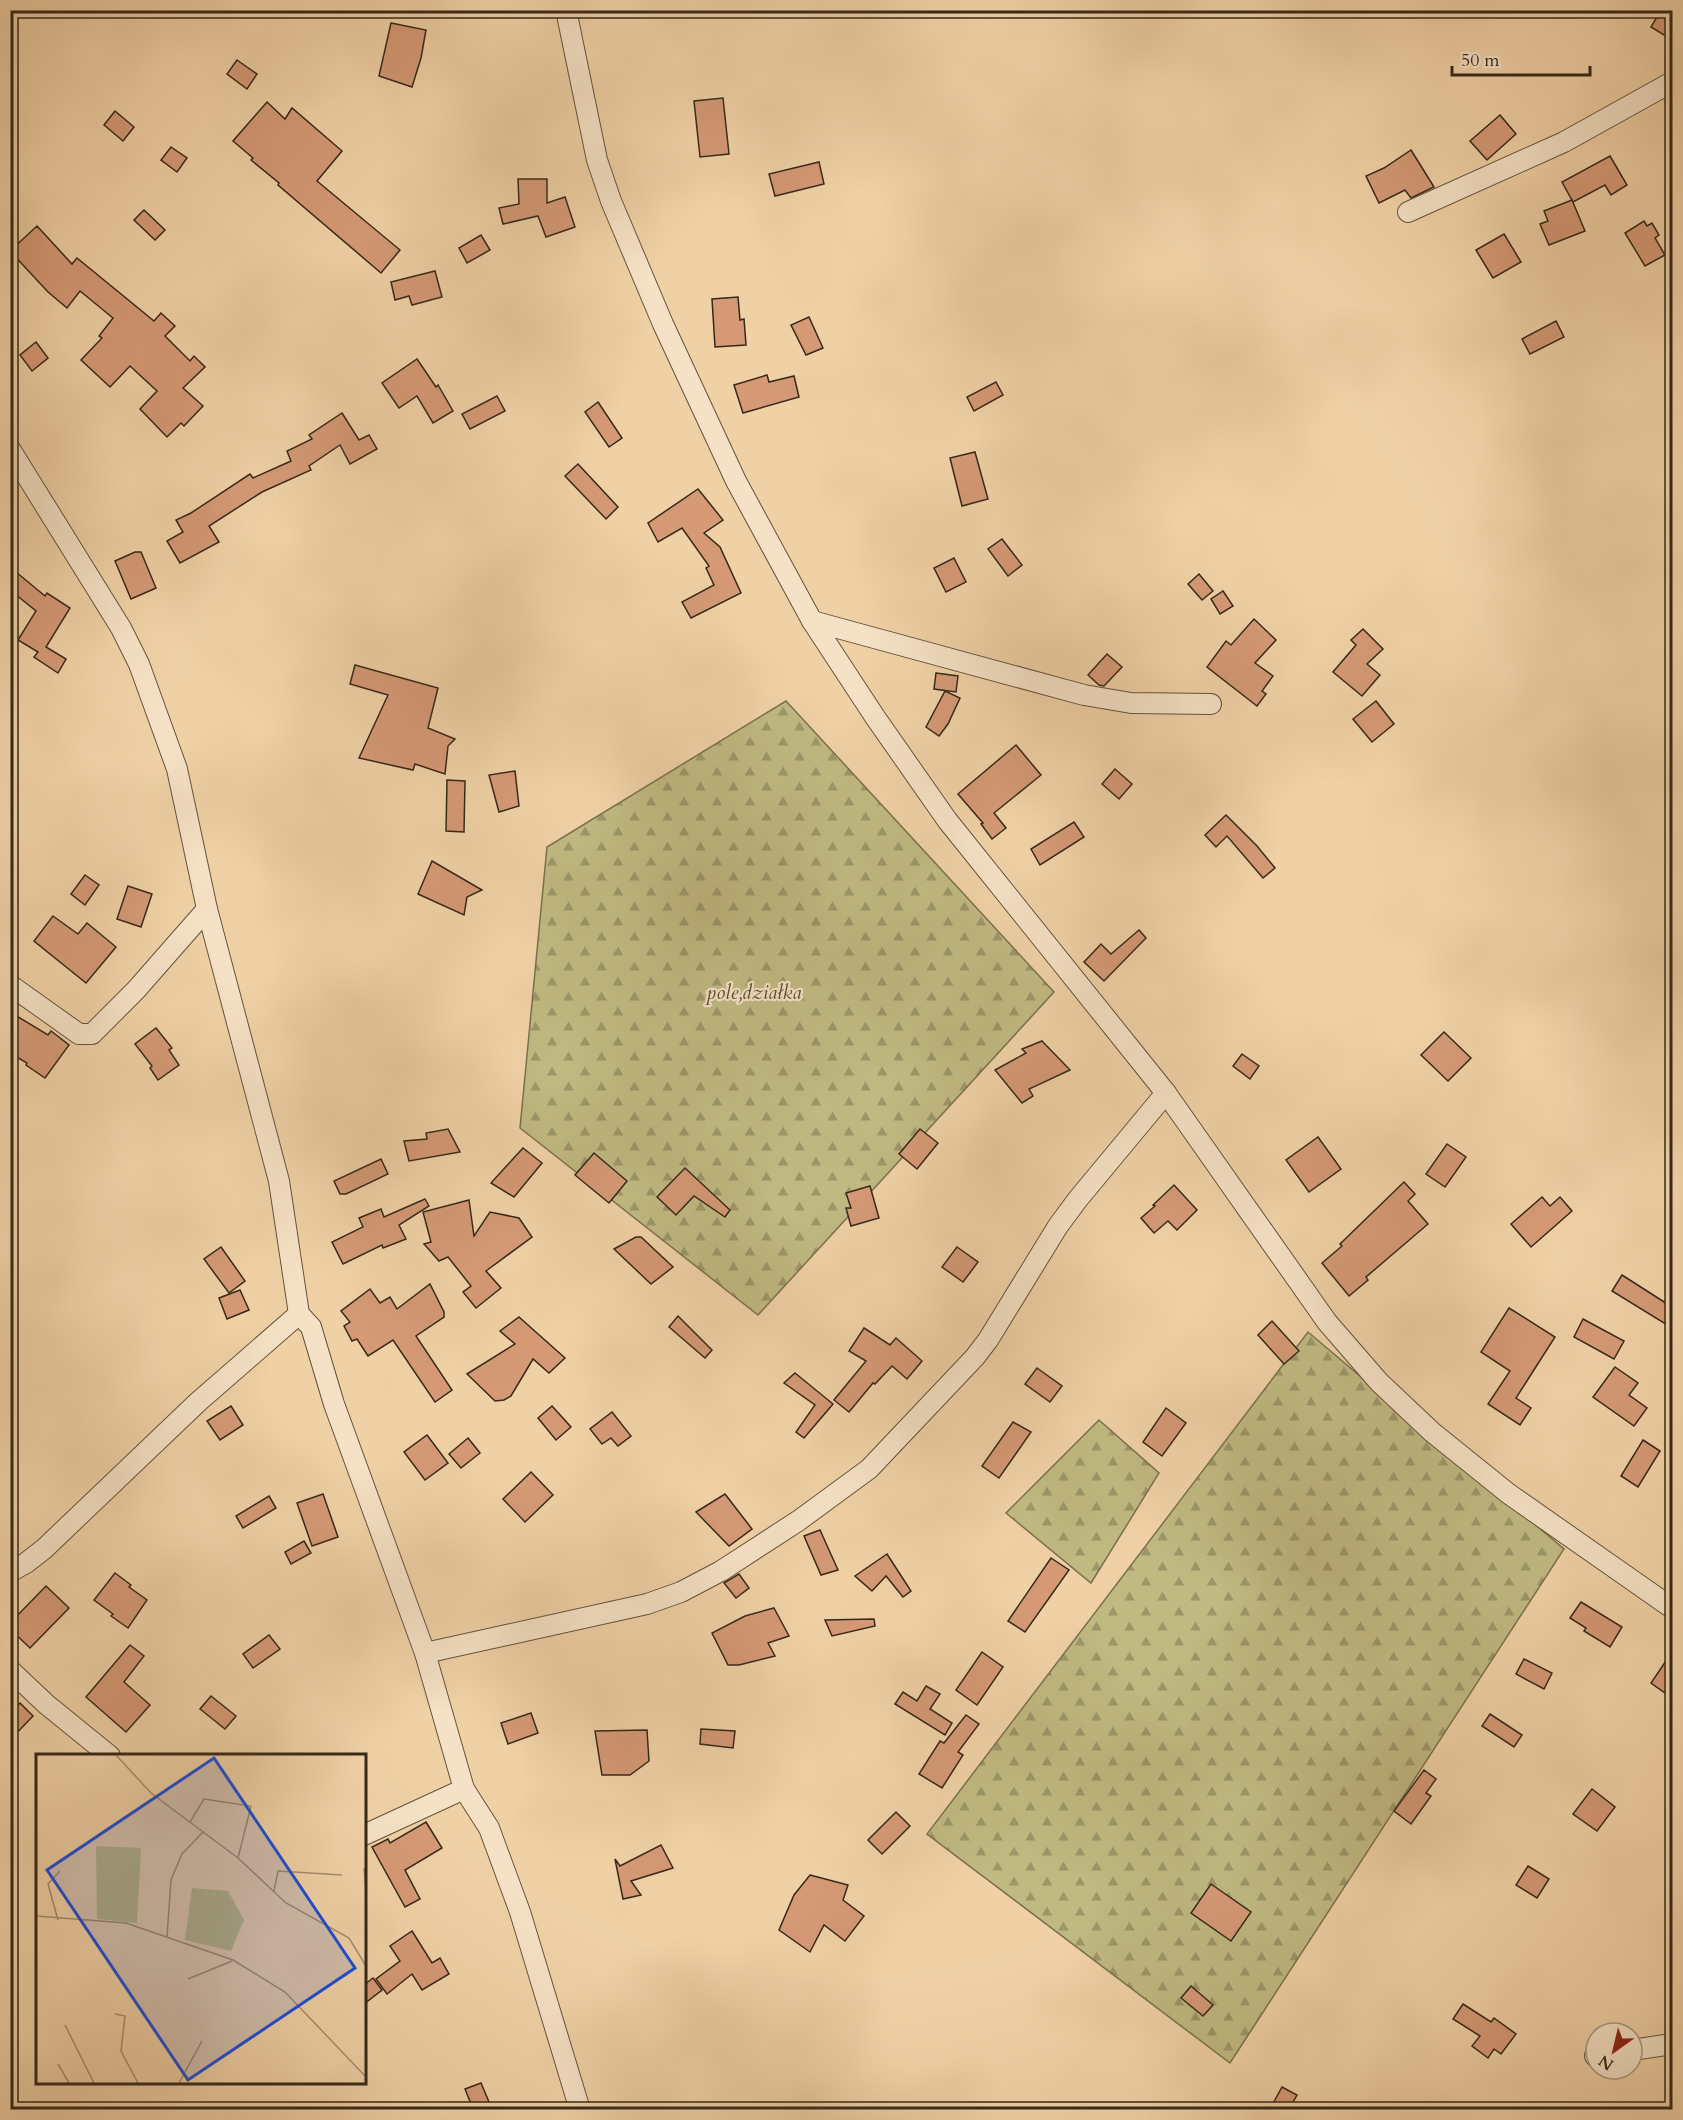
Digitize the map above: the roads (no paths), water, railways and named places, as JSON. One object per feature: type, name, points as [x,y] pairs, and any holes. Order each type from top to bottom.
[{"type":"street","points":[[566,10],[595,149],[611,201],[663,324],[736,481],[812,621],[875,717],[947,820],[1166,1093],[1327,1322],[1379,1382],[1432,1432],[1509,1494],[1672,1608]]},
{"type":"street","points":[[1408,213],[1564,142],[1672,82]]},
{"type":"street","points":[[10,449],[121,628],[139,664],[177,769],[207,909],[279,1181],[299,1314],[311,1327],[334,1404],[425,1653],[464,1789],[489,1828],[516,1901],[580,2109]]},
{"type":"street","points":[[812,621],[1084,695],[1131,703],[1211,704]]},
{"type":"street","points":[[10,985],[79,1034],[92,1034],[136,990],[207,909]]},
{"type":"street","points":[[425,1653],[666,1598],[721,1571],[798,1521],[869,1469],[975,1357],[988,1340],[1058,1226],[1166,1093]]},
{"type":"street","points":[[10,1572],[44,1549],[198,1402],[299,1314]]},
{"type":"street","points":[[10,1670],[46,1704],[109,1754]]},
{"type":"street","points":[[366,1834],[464,1789]]},
{"type":"street","points":[[1644,2048],[1672,2043]]},
{"type":"park label","name":"pole,działka","points":[[754,992]]}]
